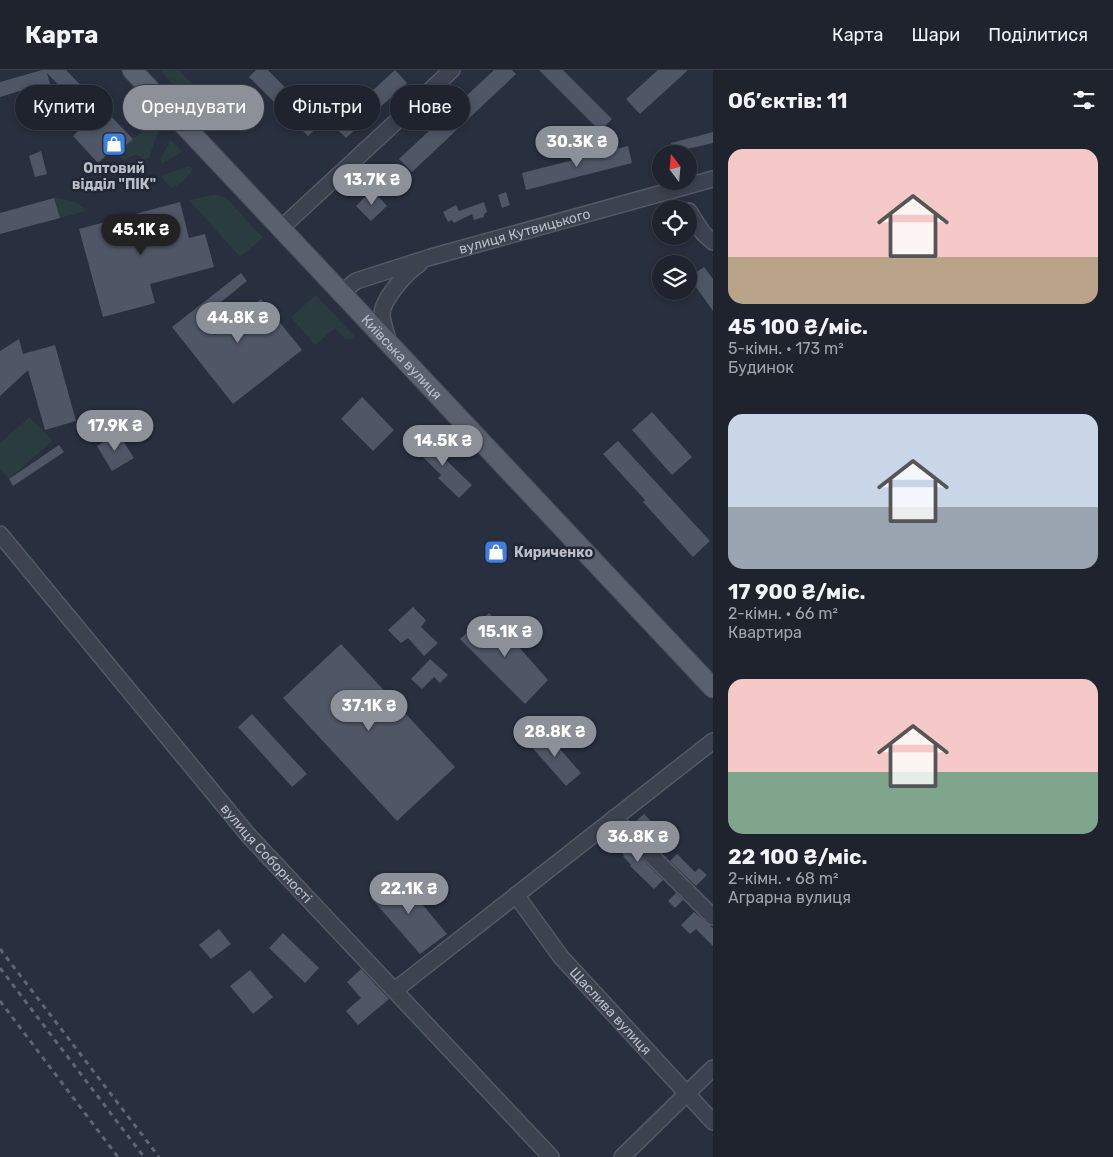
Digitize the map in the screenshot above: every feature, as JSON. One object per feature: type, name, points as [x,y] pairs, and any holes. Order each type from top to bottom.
[{"type":"main road","name":"Київська вулиця","points":[[132,70],[713,688]]},
{"type":"street","points":[[280,229],[452,70]]},
{"type":"street","name":"вулиця Кутвицького","points":[[698,183],[713,179]]},
{"type":"street","name":"вулиця Кутвицького","points":[[341,292],[356,281],[431,257],[671,190]]},
{"type":"street","points":[[697,225],[702,233],[713,242]]},
{"type":"street","points":[[389,344],[382,314],[390,295],[401,279],[413,268],[431,257]]},
{"type":"street","name":"вулиця Соборності","points":[[0,534],[248,836],[551,1157]]},
{"type":"street","points":[[395,990],[713,741]]},
{"type":"street","points":[[614,818],[713,917]]},
{"type":"street","name":"Щаслива вулиця","points":[[516,895],[561,957],[713,1122]]},
{"type":"street","points":[[622,1157],[713,1068]]},
{"type":"shaded area","points":[[160,70],[179,70],[193,85],[174,85]]},
{"type":"shaded area","points":[[143,130],[159,130],[149,158],[144,160],[137,154],[124,160],[117,153]]},
{"type":"shaded area","points":[[171,140],[182,152],[162,164],[160,159]]},
{"type":"shaded area","points":[[189,166],[193,169],[181,183],[171,188],[161,176]]},
{"type":"shaded area","points":[[219,195],[229,201],[263,238],[240,257],[189,200]]},
{"type":"shaded area","points":[[54,198],[72,201],[86,211],[60,218]]},
{"type":"shaded area","points":[[316,295],[354,336],[351,339],[345,339],[335,328],[315,345],[291,317]]},
{"type":"shaded area","points":[[30,417],[52,441],[9,479],[0,469],[0,443]]},
{"type":"building","points":[[42,70],[66,70],[81,85],[58,85],[47,73],[51,85],[15,85],[15,92],[0,97],[0,82]]},
{"type":"building","points":[[256,70],[268,70],[283,85],[274,85],[274,102],[264,92],[264,85],[257,85],[249,77]]},
{"type":"building","points":[[395,70],[407,83],[405,85],[390,85],[390,98],[380,107],[379,85]]},
{"type":"building","points":[[494,70],[512,70],[516,74],[470,117],[470,92]]},
{"type":"building","points":[[539,70],[563,70],[612,119],[600,131]]},
{"type":"building","points":[[658,70],[688,70],[640,114],[626,99]]},
{"type":"building","points":[[113,118],[133,139],[117,153],[113,149],[98,163],[73,136],[79,130],[113,130]]},
{"type":"building","points":[[302,130],[314,130],[308,136]]},
{"type":"building","points":[[338,130],[355,130],[346,138]]},
{"type":"building","points":[[430,130],[457,130],[412,172],[399,159]]},
{"type":"building","points":[[713,132],[713,143],[698,146],[672,145],[671,143]]},
{"type":"building","points":[[628,146],[632,163],[526,190],[522,173]]},
{"type":"building","points":[[41,151],[47,174],[35,177],[29,156]]},
{"type":"building","points":[[372,190],[387,206],[371,221],[356,206]]},
{"type":"building","points":[[506,192],[510,205],[502,208],[498,195]]},
{"type":"building","points":[[54,198],[60,218],[0,234],[0,213]]},
{"type":"building","points":[[180,202],[189,238],[205,234],[214,267],[150,284],[155,303],[103,317],[79,229]]},
{"type":"building","points":[[484,202],[487,212],[484,214],[484,217],[474,220],[472,214],[454,223],[452,220],[448,222],[443,212],[456,205],[459,211]]},
{"type":"building","points":[[704,267],[713,279],[713,311],[697,288],[697,272]]},
{"type":"building","points":[[241,273],[247,281],[201,318],[215,335],[261,299],[302,350],[233,404],[172,327]]},
{"type":"building","points":[[19,339],[23,354],[55,345],[76,421],[45,430],[28,370],[0,396],[0,351]]},
{"type":"building","points":[[362,397],[394,430],[373,451],[341,419]]},
{"type":"building","points":[[652,412],[692,457],[672,475],[632,430]]},
{"type":"building","points":[[118,433],[134,458],[112,471],[97,446]]},
{"type":"building","points":[[425,435],[447,457],[445,459],[472,485],[459,498],[438,478],[441,475],[413,447]]},
{"type":"building","points":[[618,441],[710,541],[693,557],[603,454]]},
{"type":"building","points":[[59,445],[64,452],[13,486],[9,479]]},
{"type":"building","points":[[413,607],[426,620],[421,627],[438,643],[424,656],[408,638],[401,643],[388,630]]},
{"type":"building","points":[[489,613],[548,680],[525,704],[460,639]]},
{"type":"building","points":[[341,644],[455,767],[397,821],[283,698]]},
{"type":"building","points":[[430,659],[448,675],[440,683],[434,677],[422,689],[411,679]]},
{"type":"building","points":[[252,714],[307,774],[292,787],[238,727]]},
{"type":"building","points":[[544,731],[581,773],[566,786],[529,744]]},
{"type":"building","points":[[644,814],[653,823],[651,825],[667,842],[659,850],[633,824]]},
{"type":"building","points":[[618,835],[663,880],[654,889],[630,866],[624,855],[611,842]]},
{"type":"building","points":[[677,854],[695,872],[699,868],[707,875],[696,886],[670,861]]},
{"type":"building","points":[[398,875],[447,934],[420,954],[371,898]]},
{"type":"building","points":[[676,893],[683,900],[675,908],[668,901]]},
{"type":"building","points":[[694,912],[713,928],[713,946],[696,929],[690,934],[681,925]]},
{"type":"building","points":[[219,929],[231,944],[211,959],[199,945]]},
{"type":"building","points":[[283,933],[319,968],[305,983],[269,948]]},
{"type":"building","points":[[361,969],[389,999],[358,1025],[346,1011],[361,998],[347,982]]},
{"type":"building","points":[[250,970],[273,997],[253,1014],[230,986]]},
{"type":"railway","points":[[0,949],[159,1157]]},
{"type":"railway","points":[[0,968],[144,1157]]},
{"type":"railway","points":[[0,1001],[118,1157]]},
{"type":"place","name":"Оптовий відділ \"ПІК\"","points":[[114,144]]},
{"type":"place","name":"Кириченко","points":[[496,552]]}]
